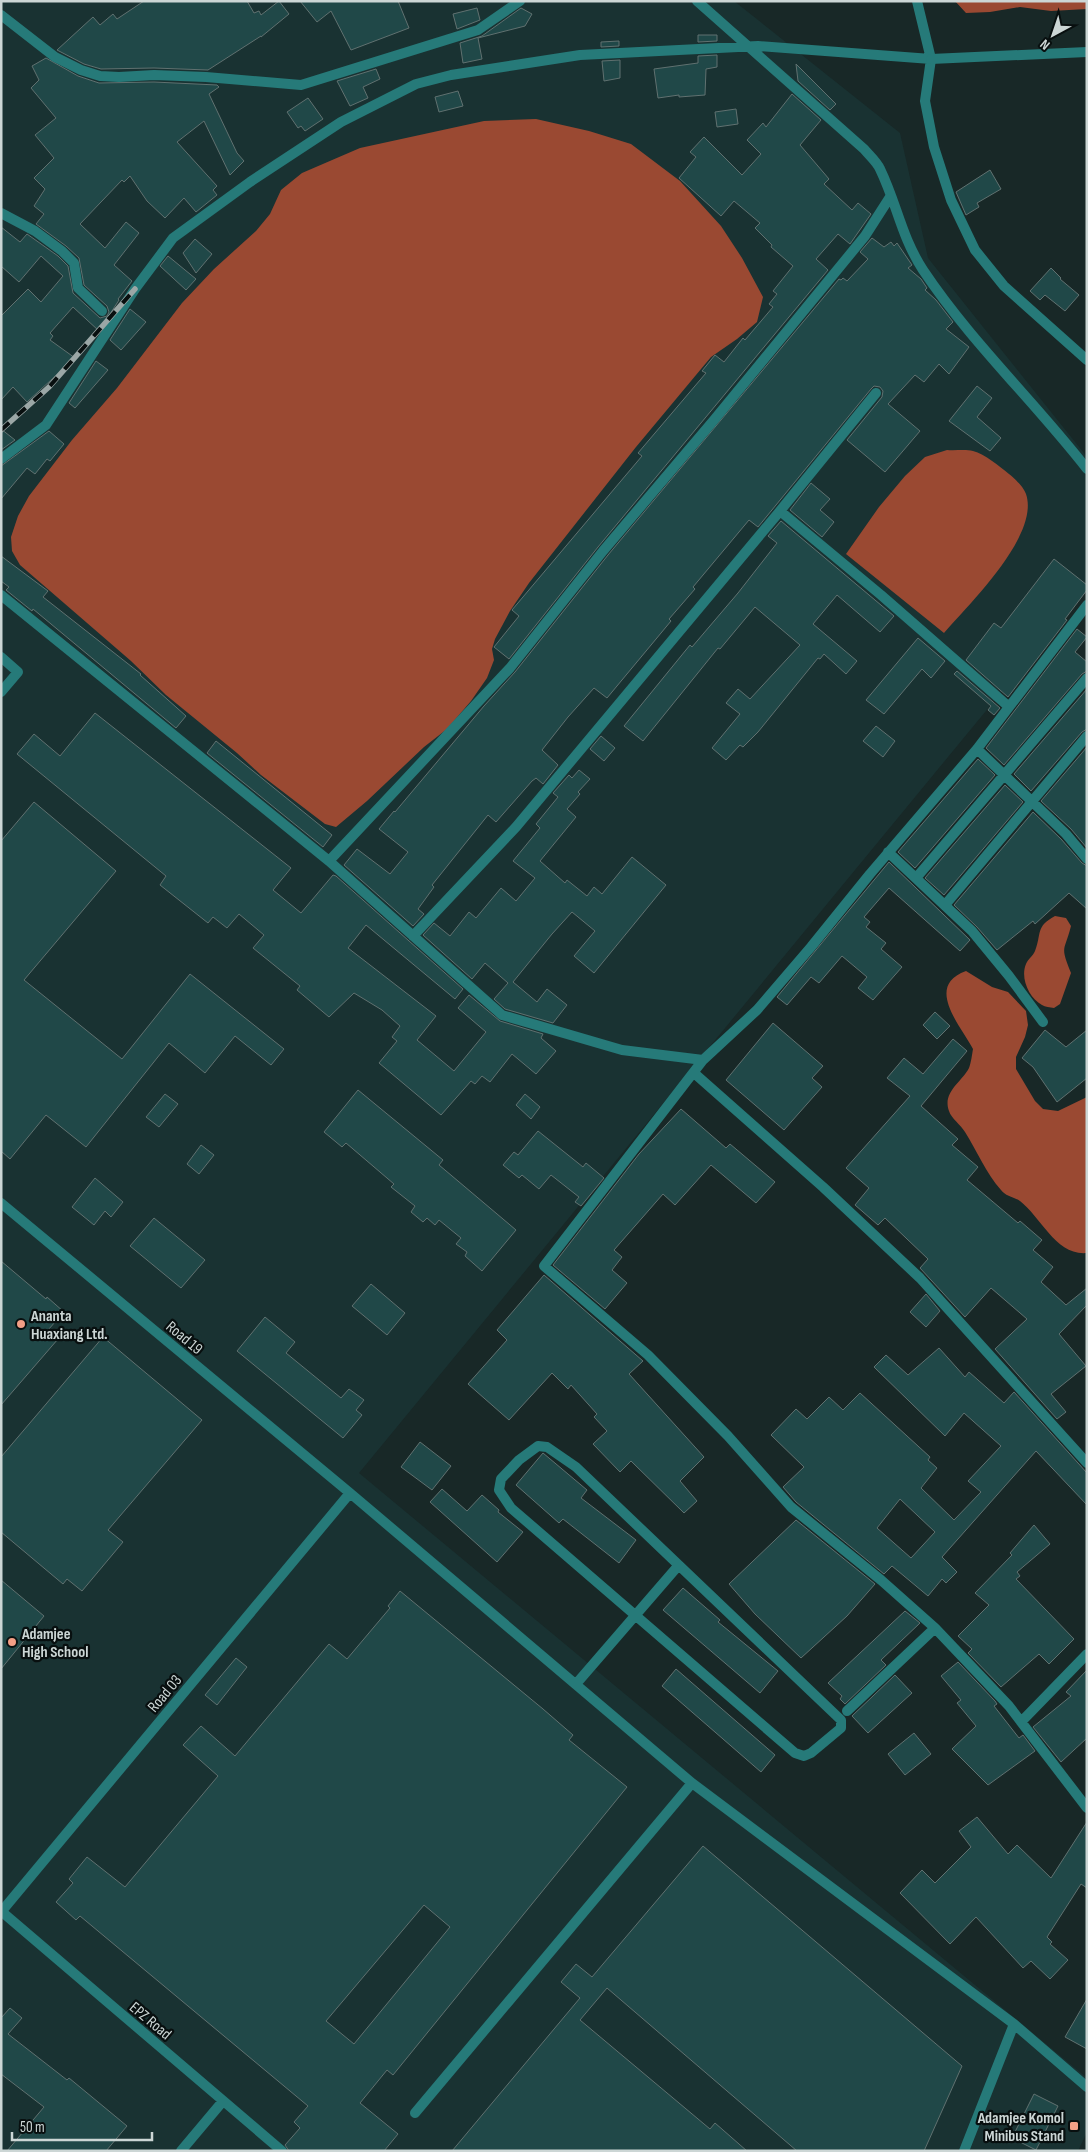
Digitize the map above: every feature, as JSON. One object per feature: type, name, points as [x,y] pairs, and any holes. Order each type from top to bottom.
[{"type":"street","points":[[1,15],[55,57],[81,70],[100,76],[154,75],[206,77],[301,85],[478,30],[520,1]]},
{"type":"street","points":[[697,1],[864,149],[880,168],[900,226],[915,257],[944,301],[1087,469]]},
{"type":"street","points":[[917,1],[931,59],[925,101],[934,147],[951,200],[975,250],[1004,286],[1087,360]]},
{"type":"street","points":[[1,459],[46,425],[135,289],[173,238],[250,182],[340,122],[416,84],[451,75],[580,56],[750,46],[931,59],[1087,52]]},
{"type":"street","points":[[329,861],[510,668],[603,551],[714,420],[865,236],[890,196]]},
{"type":"street","points":[[1,213],[35,231],[74,263],[78,288],[102,311]]},
{"type":"street","points":[[413,936],[516,828],[876,393]]},
{"type":"street","points":[[780,511],[881,594],[1008,706]]},
{"type":"street","points":[[1,595],[329,861],[502,1015],[622,1050],[703,1060]]},
{"type":"street","points":[[1087,605],[977,749],[888,852],[811,947],[757,1010],[703,1060],[544,1266],[648,1355],[728,1436],[791,1507],[881,1580],[935,1628],[1009,1706],[1087,1808]]},
{"type":"street","points":[[1,657],[18,672],[1,692]]},
{"type":"street","points":[[916,878],[1087,678]]},
{"type":"street","points":[[945,905],[1087,736]]},
{"type":"street","points":[[977,749],[1066,834],[1087,859]]},
{"type":"street","points":[[888,852],[972,931],[1043,1022]]},
{"type":"street","points":[[694,1073],[816,1181],[920,1278],[1087,1463]]},
{"type":"street","name":"Road 19","points":[[1,1203],[692,1782],[1014,2024],[1087,2087]]},
{"type":"street","points":[[538,1446],[547,1447],[576,1467],[841,1720],[840,1728],[811,1753],[804,1756],[795,1753],[636,1616],[511,1508],[499,1490],[501,1479],[519,1460],[538,1446]]},
{"type":"street","name":"Road 03","points":[[1,1912],[350,1494]]},
{"type":"street","points":[[576,1684],[678,1566]]},
{"type":"street","points":[[847,1711],[935,1628]]},
{"type":"street","points":[[1021,1722],[1087,1654]]},
{"type":"street","points":[[416,2113],[692,1782]]},
{"type":"street","name":"EPZ Road","points":[[1,1912],[282,2151]]},
{"type":"street","points":[[964,2151],[1014,2024]]},
{"type":"street","points":[[181,2151],[223,2100]]},
{"type":"shaded area","points":[[1,1],[734,1],[900,133],[928,258],[1087,457],[1087,588],[359,1473],[1087,2078],[1087,2132],[1078,2151],[1,2151]]},
{"type":"shaded area","points":[[955,1],[1087,1],[1087,9],[1051,11],[1020,7],[990,12],[966,13]]},
{"type":"shaded area","points":[[536,119],[589,131],[631,144],[680,181],[721,226],[742,258],[763,297],[757,322],[711,357],[636,447],[529,583],[510,611],[495,639],[492,649],[494,660],[487,678],[471,701],[447,729],[424,747],[367,801],[336,827],[325,824],[261,775],[166,695],[131,661],[20,565],[12,551],[11,537],[18,516],[29,496],[72,440],[117,388],[182,303],[214,269],[256,231],[270,214],[281,190],[302,173],[360,148],[484,121]]},
{"type":"shaded area","points":[[947,450],[973,451],[996,464],[1023,488],[1026,494],[1028,511],[1023,529],[1000,568],[944,633],[846,554],[879,507],[905,476],[925,457]]},
{"type":"shaded area","points":[[1055,916],[1066,918],[1071,926],[1064,953],[1071,973],[1060,1004],[1054,1008],[1043,1006],[1033,998],[1025,981],[1024,969],[1035,951],[1042,927]]},
{"type":"shaded area","points":[[966,971],[992,987],[1008,992],[1026,1011],[1028,1025],[1016,1057],[1016,1069],[1035,1101],[1043,1109],[1058,1111],[1087,1097],[1087,1253],[1076,1252],[1066,1248],[1050,1234],[1028,1208],[1020,1201],[1003,1192],[991,1176],[963,1129],[950,1114],[948,1098],[969,1068],[973,1049],[949,1007],[948,986],[954,978]]},
{"type":"building","points":[[144,1],[247,1],[254,13],[259,11],[261,15],[279,1],[289,14],[261,37],[208,70],[101,69],[84,64],[57,50],[93,17],[100,25],[113,14],[117,19]]},
{"type":"building","points":[[300,1],[398,1],[409,28],[351,50],[331,11],[317,22]]},
{"type":"building","points":[[477,8],[480,20],[457,29],[453,14]]},
{"type":"building","points":[[521,8],[532,14],[525,26],[478,38],[482,59],[463,63],[460,43],[482,36]]},
{"type":"building","points":[[698,35],[717,35],[717,41],[698,42]]},
{"type":"building","points":[[619,41],[619,46],[601,47],[601,42]]},
{"type":"building","points":[[717,55],[717,67],[706,69],[705,95],[679,97],[679,95],[658,98],[654,69],[698,63],[698,56]]},
{"type":"building","points":[[46,58],[78,76],[99,83],[154,82],[217,85],[219,87],[209,94],[237,153],[244,161],[230,175],[204,121],[177,142],[217,186],[213,190],[217,195],[196,212],[184,198],[165,218],[147,201],[130,176],[124,182],[122,180],[80,224],[105,248],[126,222],[139,233],[114,265],[132,281],[118,299],[99,331],[73,307],[50,333],[53,336],[50,340],[75,358],[27,402],[13,387],[1,400],[1,316],[28,289],[41,302],[63,276],[41,256],[19,282],[1,266],[1,227],[20,242],[27,234],[58,256],[68,266],[73,293],[100,318],[107,316],[109,312],[107,306],[84,285],[79,258],[36,224],[44,214],[34,206],[45,189],[34,178],[54,158],[35,135],[56,118],[31,88],[39,80],[32,66]]},
{"type":"building","points":[[620,60],[620,78],[604,81],[602,61]]},
{"type":"building","points":[[796,64],[836,104],[830,110],[798,81]]},
{"type":"building","points":[[376,69],[380,79],[363,87],[368,98],[350,106],[337,81]]},
{"type":"building","points":[[458,91],[463,106],[439,112],[435,97]]},
{"type":"building","points":[[792,94],[821,120],[800,145],[829,179],[824,184],[852,210],[858,203],[871,214],[850,244],[838,234],[816,259],[828,270],[598,547],[509,659],[494,647],[519,616],[512,610],[642,456],[638,453],[706,373],[702,371],[715,355],[724,362],[743,338],[745,340],[773,307],[769,304],[777,294],[773,291],[793,266],[771,247],[772,245],[755,228],[760,223],[734,201],[721,216],[679,178],[696,157],[690,152],[704,137],[742,175],[761,154],[747,140],[763,123],[766,127]]},
{"type":"building","points":[[308,98],[323,119],[305,131],[301,126],[298,128],[287,112]]},
{"type":"building","points":[[736,109],[738,124],[717,127],[715,112]]},
{"type":"building","points":[[990,170],[1001,189],[977,203],[979,207],[966,215],[956,192]]},
{"type":"building","points":[[872,238],[884,247],[891,242],[894,246],[897,243],[912,265],[908,268],[921,279],[927,288],[925,290],[936,300],[953,322],[946,329],[969,347],[949,374],[939,364],[924,382],[915,375],[888,404],[920,431],[885,472],[847,440],[882,397],[883,391],[880,387],[874,386],[758,527],[749,520],[693,587],[695,589],[669,619],[671,621],[607,698],[594,688],[568,717],[542,750],[558,765],[543,784],[536,778],[532,781],[496,822],[488,815],[432,885],[434,887],[418,909],[424,914],[413,926],[344,865],[357,849],[390,874],[408,852],[379,829],[515,672],[608,555],[839,279],[843,278],[847,281],[868,259],[860,252]]},
{"type":"building","points":[[195,239],[212,254],[196,273],[183,253]]},
{"type":"building","points":[[168,256],[196,279],[186,290],[160,266]]},
{"type":"building","points":[[1051,268],[1060,279],[1079,295],[1065,311],[1045,295],[1040,300],[1030,291]]},
{"type":"building","points":[[130,309],[146,322],[121,350],[110,340]]},
{"type":"building","points":[[96,361],[108,370],[75,408],[69,403]]},
{"type":"building","points":[[977,386],[992,398],[977,417],[1001,438],[990,451],[949,421]]},
{"type":"building","points":[[1,429],[15,440],[1,450]]},
{"type":"building","points":[[49,431],[64,444],[50,461],[47,459],[35,474],[27,468],[1,499],[1,466]]},
{"type":"building","points":[[811,483],[830,499],[820,510],[834,522],[822,537],[790,510]]},
{"type":"building","points":[[781,521],[894,616],[880,632],[837,595],[813,624],[857,661],[846,674],[824,654],[820,659],[818,658],[758,732],[743,747],[740,745],[726,760],[712,748],[740,714],[726,703],[738,689],[750,699],[800,645],[755,607],[720,649],[718,648],[643,741],[624,726],[690,645],[692,647],[738,593],[777,543],[768,536]]},
{"type":"building","points":[[1,556],[48,591],[43,597],[141,674],[186,716],[176,728],[33,609],[32,611],[6,590],[9,587],[1,581]]},
{"type":"building","points":[[1054,559],[1087,585],[1087,590],[1065,619],[1067,620],[1008,697],[966,660],[994,623],[1001,628]]},
{"type":"building","points":[[1077,629],[1087,637],[1075,652],[1087,662],[1087,671],[1082,674],[1004,765],[986,748]]},
{"type":"building","points":[[918,638],[945,661],[931,678],[922,669],[884,714],[866,700]]},
{"type":"building","points":[[957,671],[1000,708],[994,715],[988,710],[991,706],[954,674]]},
{"type":"building","points":[[1087,689],[1087,729],[1082,732],[1031,791],[1014,774]]},
{"type":"building","points":[[95,713],[291,868],[273,890],[301,913],[333,875],[336,876],[463,989],[455,999],[366,925],[348,948],[436,1016],[417,1040],[454,1071],[486,1032],[458,1008],[469,995],[500,1021],[543,1034],[541,1038],[556,1051],[536,1074],[512,1054],[490,1082],[482,1076],[475,1084],[471,1081],[441,1115],[379,1063],[397,1041],[392,1037],[400,1026],[382,1010],[354,993],[329,1017],[297,990],[300,986],[253,948],[264,935],[239,914],[227,928],[213,917],[208,923],[160,885],[166,876],[17,754],[34,734],[60,756]]},
{"type":"building","points":[[876,726],[895,741],[883,757],[863,741]]},
{"type":"building","points":[[601,736],[615,748],[604,761],[590,749]]},
{"type":"building","points":[[216,741],[332,835],[323,847],[207,753]]},
{"type":"building","points":[[1087,747],[1087,848],[1071,829],[1041,801]]},
{"type":"building","points":[[978,759],[995,775],[915,868],[898,852]]},
{"type":"building","points":[[579,770],[590,779],[578,792],[580,794],[567,809],[576,817],[540,861],[565,883],[567,880],[587,896],[594,887],[602,894],[632,857],[666,885],[594,973],[574,956],[595,931],[572,912],[552,934],[513,982],[537,1002],[547,989],[567,1005],[553,1023],[505,1009],[494,999],[508,983],[485,963],[472,979],[423,935],[434,923],[450,936],[469,912],[476,918],[501,888],[516,901],[535,878],[513,861],[540,828],[536,824],[558,797],[553,793],[569,775],[572,778]]},
{"type":"building","points":[[1005,785],[1023,802],[944,895],[925,878]]},
{"type":"building","points":[[34,802],[116,871],[24,980],[122,1059],[190,974],[284,1049],[271,1065],[235,1036],[205,1073],[169,1043],[86,1147],[46,1115],[10,1159],[1,1151],[1,841]]},
{"type":"building","points":[[1033,812],[1087,866],[1087,909],[1069,893],[1035,924],[1033,921],[997,950],[954,905]]},
{"type":"building","points":[[889,862],[970,940],[960,951],[889,888],[864,917],[870,922],[866,927],[886,943],[881,949],[902,967],[873,1000],[858,988],[867,977],[842,956],[819,983],[811,977],[787,1005],[777,997]]},
{"type":"building","points":[[935,1012],[950,1026],[937,1039],[923,1025]]},
{"type":"building","points":[[773,1023],[823,1066],[812,1078],[822,1087],[784,1130],[726,1080]]},
{"type":"building","points":[[1045,1030],[1066,1047],[1087,1030],[1087,1078],[1057,1102],[1033,1067],[1022,1058]]},
{"type":"building","points":[[953,1039],[967,1051],[921,1106],[958,1139],[952,1145],[978,1167],[967,1180],[1018,1223],[1020,1221],[1042,1240],[1033,1250],[1053,1267],[1041,1282],[1066,1305],[1087,1288],[1087,1305],[1059,1334],[1086,1366],[1051,1394],[1066,1412],[1057,1419],[995,1349],[1027,1319],[991,1288],[965,1317],[920,1268],[928,1259],[885,1218],[878,1225],[855,1205],[869,1188],[846,1168],[910,1096],[887,1078],[904,1058],[923,1074]]},
{"type":"building","points":[[358,1090],[443,1160],[439,1165],[516,1230],[482,1271],[465,1256],[467,1252],[456,1244],[461,1238],[439,1220],[435,1225],[427,1218],[423,1222],[411,1212],[415,1206],[391,1187],[394,1184],[346,1143],[342,1147],[324,1132]]},
{"type":"building","points":[[165,1094],[178,1104],[159,1127],[146,1117]]},
{"type":"building","points":[[525,1094],[540,1107],[531,1119],[516,1105]]},
{"type":"building","points":[[681,1109],[726,1148],[730,1144],[775,1182],[756,1203],[711,1165],[675,1205],[663,1194],[614,1250],[622,1257],[612,1270],[627,1283],[605,1309],[553,1265],[639,1154]]},
{"type":"building","points":[[538,1131],[583,1167],[586,1163],[604,1178],[581,1206],[575,1202],[579,1197],[551,1175],[539,1189],[522,1175],[519,1178],[503,1165],[514,1152],[518,1155]]},
{"type":"building","points":[[201,1145],[214,1155],[199,1174],[187,1164]]},
{"type":"building","points":[[95,1178],[123,1202],[111,1217],[105,1211],[94,1225],[72,1207]]},
{"type":"building","points":[[154,1218],[205,1260],[181,1288],[130,1246]]},
{"type":"building","name":"Ananta Huaxiang Ltd.","points":[[1,1261],[64,1312],[48,1330],[58,1339],[1,1405]]},
{"type":"building","points":[[544,1275],[643,1361],[629,1374],[704,1457],[680,1481],[697,1501],[684,1513],[631,1461],[620,1472],[593,1444],[607,1431],[594,1417],[597,1414],[571,1385],[568,1389],[552,1373],[509,1420],[468,1384],[507,1340],[497,1330]]},
{"type":"building","points":[[371,1284],[405,1313],[387,1335],[352,1306]]},
{"type":"building","points":[[926,1294],[940,1311],[926,1327],[910,1312]]},
{"type":"building","points":[[265,1317],[295,1342],[286,1353],[341,1398],[349,1389],[364,1400],[356,1410],[362,1415],[343,1438],[237,1351]]},
{"type":"building","points":[[103,1337],[202,1420],[108,1530],[123,1542],[82,1591],[67,1579],[63,1584],[1,1532],[1,1457]]},
{"type":"building","points":[[939,1348],[965,1377],[969,1372],[1004,1403],[1014,1392],[1087,1473],[1087,1505],[1036,1451],[942,1557],[957,1572],[946,1583],[942,1579],[928,1596],[892,1566],[884,1574],[796,1502],[783,1487],[804,1467],[771,1435],[796,1409],[807,1419],[829,1397],[843,1410],[860,1393],[930,1457],[928,1460],[937,1468],[921,1488],[954,1520],[981,1492],[968,1481],[1001,1446],[964,1413],[945,1436],[874,1367],[886,1355],[908,1375]],"holes":[[[900,1499],[935,1532],[911,1558],[877,1528]]]},
{"type":"building","points":[[420,1442],[451,1466],[432,1490],[401,1467]]},
{"type":"building","points":[[543,1453],[587,1490],[581,1498],[636,1540],[619,1563],[563,1519],[559,1523],[516,1485]]},
{"type":"building","points":[[442,1489],[467,1511],[482,1495],[499,1510],[498,1512],[523,1532],[497,1562],[430,1502]]},
{"type":"building","points":[[796,1520],[875,1584],[847,1616],[801,1658],[755,1614],[729,1584]]},
{"type":"building","points":[[1034,1525],[1050,1544],[1017,1572],[1020,1576],[1016,1579],[1074,1639],[1049,1664],[1039,1654],[1001,1687],[968,1653],[972,1649],[958,1636],[989,1605],[975,1593],[1012,1555],[1010,1553]]},
{"type":"building","name":"Adamjee High School","points":[[1,1580],[44,1616],[1,1669]]},
{"type":"building","points":[[683,1588],[720,1620],[718,1622],[778,1671],[760,1693],[663,1610]]},
{"type":"building","points":[[400,1591],[543,1709],[573,1735],[569,1740],[627,1787],[393,2075],[387,2070],[360,2103],[398,2134],[384,2151],[289,2151],[285,2145],[300,2128],[294,2122],[308,2106],[80,1916],[76,1920],[56,1902],[73,1883],[69,1879],[87,1857],[125,1887],[218,1776],[183,1745],[201,1726],[235,1756],[329,1644],[347,1659],[390,1608],[388,1606]],"holes":[[[424,1905],[450,1927],[354,2044],[326,2021]]]},
{"type":"building","points":[[905,1611],[920,1623],[881,1660],[886,1665],[845,1704],[840,1699],[842,1696],[828,1683]]},
{"type":"building","points":[[236,1658],[247,1667],[217,1705],[205,1695]]},
{"type":"building","points":[[958,1662],[995,1701],[997,1704],[994,1706],[1019,1738],[1023,1735],[1035,1751],[988,1785],[952,1749],[976,1726],[957,1703],[961,1700],[941,1676]]},
{"type":"building","points":[[676,1669],[775,1755],[761,1772],[662,1686]]},
{"type":"building","points":[[1087,1670],[1087,1738],[1061,1762],[1033,1727],[1071,1696],[1066,1692]]},
{"type":"building","points":[[895,1675],[912,1693],[868,1733],[852,1716]]},
{"type":"building","points":[[914,1733],[931,1754],[905,1775],[888,1754]]},
{"type":"building","points":[[977,1817],[1008,1854],[1017,1845],[1051,1878],[1087,1822],[1087,1888],[1081,1884],[1047,1937],[1052,1942],[1050,1944],[1068,1960],[1050,1979],[1031,1961],[1023,1968],[976,1917],[950,1944],[900,1893],[922,1870],[935,1883],[971,1847],[959,1831]]},
{"type":"building","points":[[703,1846],[962,2066],[924,2151],[797,2151],[607,1988],[580,2020],[710,2129],[715,2123],[747,2151],[452,2151],[580,1998],[561,1982],[576,1964],[592,1977]]},
{"type":"building","points":[[1087,1999],[1087,2049],[1065,2037]]},
{"type":"building","points":[[10,2008],[22,2018],[8,2034],[67,2080],[69,2078],[127,2126],[106,2151],[7,2151],[44,2107],[1,2074],[1,2018]]},
{"type":"building","points":[[1034,2094],[1058,2106],[1036,2150],[1012,2138]]},
{"type":"railway","points":[[1,430],[49,387],[135,289]]},
{"type":"place","name":"Ananta Huaxiang Ltd.","points":[[21,1324]]},
{"type":"place","name":"Adamjee High School","points":[[12,1642]]},
{"type":"place","name":"Adamjee Komol Minibus Stand","points":[[1074,2126]]}]
